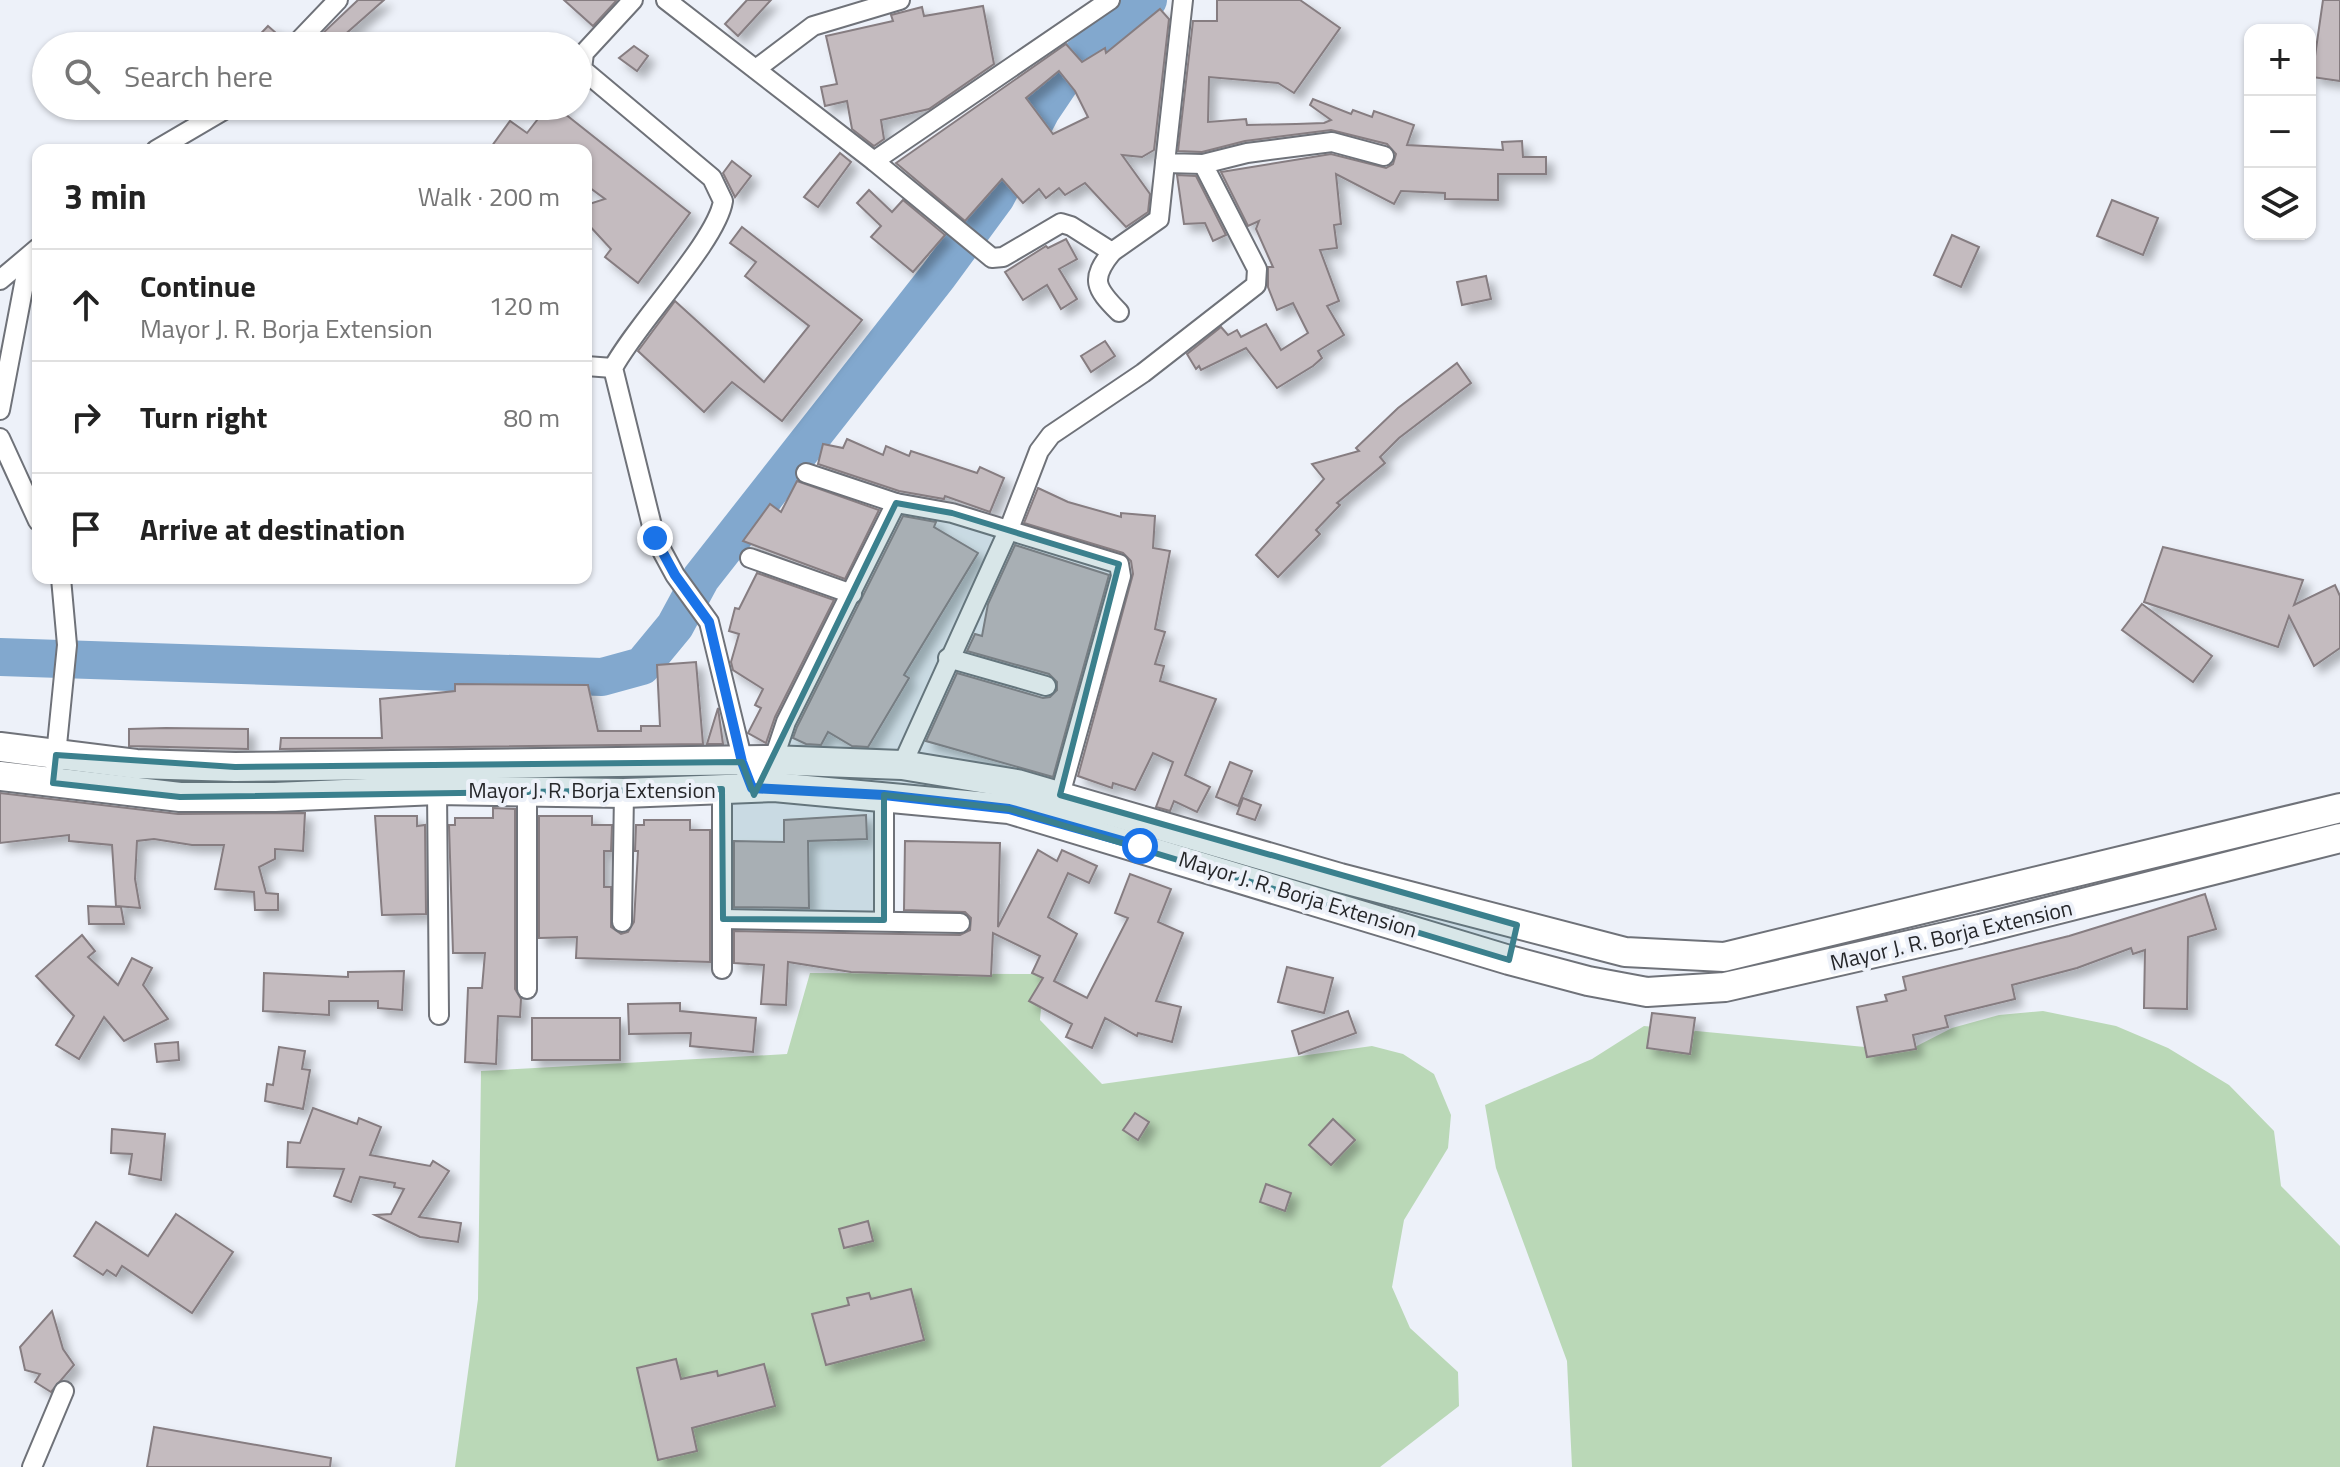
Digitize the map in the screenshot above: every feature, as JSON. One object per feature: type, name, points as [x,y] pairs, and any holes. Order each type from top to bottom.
[{"type":"main road","name":"Mayor J. R. Borja Extension","points":[[0,747],[56,755],[388,779],[437,790],[624,793],[722,789],[765,779],[902,765],[1013,796],[1509,960],[1647,992],[1725,987],[1980,929],[2340,838]]},
{"type":"main road","name":"Mayor J. R. Borja Extension","points":[[0,776],[180,797],[275,797],[388,779],[742,762],[765,779],[884,795],[1060,795],[1340,878],[1625,952],[1724,957],[2340,808]]},
{"type":"main road","points":[[1509,960],[1517,925]]},
{"type":"street","points":[[307,32],[338,0]]},
{"type":"street","points":[[592,44],[633,0]]},
{"type":"street","points":[[666,0],[998,259],[1061,223],[1112,252]]},
{"type":"street","points":[[756,69],[813,26],[900,0]]},
{"type":"street","points":[[874,161],[1110,0]]},
{"type":"street","points":[[1119,312],[1097,282],[1098,269],[1112,252],[1159,219],[1183,0]]},
{"type":"street","points":[[592,77],[712,178],[723,201],[715,224],[629,340],[613,368],[655,538],[675,575],[703,610],[717,645],[742,762]]},
{"type":"street","points":[[166,144],[207,120]]},
{"type":"street","points":[[1165,163],[1203,164],[1247,153],[1332,142],[1384,156]]},
{"type":"street","points":[[902,765],[1009,529],[1039,451],[1051,435],[1143,373],[1256,285],[1257,269],[1203,164]]},
{"type":"street","points":[[0,280],[32,255]]},
{"type":"street","points":[[0,410],[32,262]]},
{"type":"street","points":[[592,366],[613,368]]},
{"type":"street","points":[[0,438],[32,508]]},
{"type":"street","points":[[806,473],[896,503],[952,513],[1115,560],[1121,570],[1060,795]]},
{"type":"street","points":[[765,779],[786,722],[896,503]]},
{"type":"street","points":[[750,558],[852,594]]},
{"type":"street","points":[[53,783],[67,645],[62,584]]},
{"type":"street","points":[[948,658],[1046,686]]},
{"type":"street","points":[[722,789],[722,969]]},
{"type":"street","points":[[437,790],[439,1015]]},
{"type":"street","points":[[527,790],[527,989]]},
{"type":"street","points":[[622,922],[624,793]]},
{"type":"street","points":[[884,795],[884,920]]},
{"type":"street","points":[[723,919],[960,923]]},
{"type":"street","points":[[32,1467],[64,1391]]},
{"type":"highlighted area","points":[[896,503],[952,513],[1119,564],[1060,795],[1517,925],[1509,960],[1009,809],[884,795],[884,920],[723,919],[722,789],[180,797],[53,783],[56,755],[235,767],[742,762],[754,795]]},
{"type":"green space","points":[[810,973],[1044,974],[1040,1020],[1102,1084],[1372,1046],[1403,1054],[1434,1074],[1451,1115],[1448,1148],[1404,1220],[1392,1287],[1410,1328],[1458,1372],[1459,1406],[1380,1467],[455,1467],[478,1299],[481,1071],[787,1054]]},
{"type":"green space","points":[[2043,1011],[2116,1026],[2168,1048],[2229,1085],[2274,1131],[2281,1186],[2340,1246],[2340,1467],[1572,1467],[1567,1361],[1496,1168],[1485,1105],[1592,1059],[1644,1026],[1907,1051],[1952,1028],[1999,1015]]},
{"type":"building","points":[[358,0],[384,0],[348,32],[324,32]]},
{"type":"building","points":[[564,0],[617,0],[593,26]]},
{"type":"building","points":[[747,0],[771,0],[738,36],[725,24]]},
{"type":"building","points":[[1217,0],[1300,0],[1340,28],[1294,93],[1278,83],[1209,77],[1208,122],[1246,119],[1247,125],[1324,123],[1331,120],[1310,105],[1313,99],[1351,114],[1353,110],[1372,117],[1374,111],[1414,125],[1407,145],[1503,150],[1502,142],[1522,141],[1523,157],[1546,157],[1546,174],[1498,174],[1498,200],[1445,199],[1445,193],[1401,191],[1394,204],[1336,174],[1341,224],[1334,225],[1337,248],[1320,250],[1339,301],[1327,306],[1344,335],[1318,351],[1322,358],[1313,366],[1277,388],[1246,348],[1201,370],[1199,366],[1196,369],[1187,354],[1221,327],[1228,335],[1237,330],[1241,337],[1266,324],[1281,350],[1308,333],[1293,303],[1277,310],[1268,287],[1268,267],[1273,267],[1256,229],[1259,221],[1248,226],[1221,172],[1331,154],[1386,168],[1393,164],[1396,154],[1387,144],[1331,130],[1245,141],[1202,152],[1178,151],[1193,21],[1217,21]]},
{"type":"building","points":[[2323,0],[2340,0],[2340,81],[2316,78],[2316,49]]},
{"type":"building","points":[[983,6],[994,64],[929,109],[881,120],[884,139],[874,146],[852,129],[847,101],[825,106],[821,87],[837,84],[826,36],[893,21],[891,15],[922,7],[924,16]]},
{"type":"building","points":[[1160,9],[1169,19],[1154,150],[1142,157],[1122,155],[1150,194],[1148,212],[1126,227],[1085,183],[1065,195],[1059,188],[1046,198],[1039,189],[1023,203],[1002,179],[965,221],[896,163],[1066,44],[1082,62],[1105,48],[1106,53]],"holes":[[[1059,71],[1075,91],[1088,117],[1053,134],[1026,98]]]},
{"type":"building","points":[[634,46],[648,56],[637,71],[619,58]]},
{"type":"building","points":[[537,120],[573,120],[690,213],[638,283],[605,257],[611,249],[592,228],[592,203],[605,199],[592,189],[592,144],[493,144],[510,121],[527,133]]},
{"type":"building","points":[[840,153],[851,162],[818,207],[804,197]]},
{"type":"building","points":[[732,161],[751,176],[735,197],[723,173]]},
{"type":"building","points":[[1177,175],[1196,176],[1226,235],[1213,241],[1205,223],[1184,224]]},
{"type":"building","points":[[869,190],[892,212],[903,200],[945,235],[913,272],[871,237],[881,226],[857,203]]},
{"type":"building","points":[[2112,200],[2158,218],[2143,255],[2097,236]]},
{"type":"building","points":[[742,227],[862,320],[782,421],[732,382],[704,412],[638,351],[675,301],[764,382],[809,326],[745,276],[756,262],[730,243]]},
{"type":"building","points":[[1952,235],[1979,247],[1961,287],[1934,275]]},
{"type":"building","points":[[1066,239],[1077,259],[1059,269],[1077,299],[1061,309],[1047,285],[1023,300],[1005,272],[1046,246],[1048,248]]},
{"type":"building","points":[[1486,276],[1491,299],[1462,305],[1457,282]]},
{"type":"building","points":[[1105,341],[1115,356],[1091,372],[1081,356]]},
{"type":"building","points":[[1457,363],[1471,383],[1399,438],[1380,457],[1385,463],[1337,503],[1340,505],[1316,530],[1320,534],[1278,577],[1256,555],[1324,479],[1312,464],[1359,451],[1356,448],[1398,408]]},
{"type":"building","points":[[847,439],[883,455],[886,446],[909,456],[911,451],[977,473],[980,467],[1004,478],[990,512],[945,496],[944,499],[899,491],[818,464],[823,444],[843,448]]},
{"type":"building","points":[[797,481],[879,510],[845,579],[743,541],[770,504],[781,512]]},
{"type":"building","points":[[1038,488],[1068,502],[1121,517],[1121,513],[1155,516],[1153,548],[1170,551],[1155,629],[1165,632],[1155,664],[1164,666],[1160,681],[1216,699],[1185,775],[1210,787],[1197,812],[1174,801],[1170,811],[1156,807],[1173,762],[1153,753],[1135,790],[1113,783],[1112,788],[1078,776],[1133,574],[1131,561],[1123,553],[1024,523]]},
{"type":"building","points":[[903,516],[936,522],[934,527],[978,553],[904,675],[909,678],[868,747],[852,746],[828,732],[821,745],[806,744],[793,738],[797,727]]},
{"type":"building","points":[[1015,545],[1109,575],[1053,777],[926,741],[957,673],[1043,698],[1050,697],[1057,690],[1057,682],[1049,674],[967,651],[975,634],[982,636],[988,604]]},
{"type":"building","points":[[2163,547],[2303,580],[2294,605],[2335,585],[2340,596],[2340,648],[2314,666],[2289,616],[2278,647],[2144,602]]},
{"type":"building","points":[[757,573],[834,600],[775,717],[766,743],[748,733],[761,708],[755,705],[763,689],[733,670],[731,662],[739,634],[729,631],[735,608],[739,609]]},
{"type":"building","points":[[2142,604],[2212,656],[2193,682],[2122,630]]},
{"type":"building","points":[[696,662],[703,744],[280,749],[281,738],[382,738],[380,699],[455,691],[455,684],[588,685],[598,731],[641,731],[641,726],[660,726],[657,665]]},
{"type":"building","points":[[718,708],[723,744],[707,744]]},
{"type":"building","points":[[129,729],[248,729],[248,749],[129,746]]},
{"type":"building","points":[[1230,762],[1252,771],[1238,806],[1216,797]]},
{"type":"building","points":[[0,793],[178,814],[305,813],[303,851],[275,849],[275,859],[259,867],[266,893],[278,894],[278,910],[255,910],[254,892],[215,889],[224,845],[192,845],[154,839],[137,841],[135,879],[140,908],[116,906],[112,845],[69,841],[69,835],[0,843]]},
{"type":"building","points":[[1243,798],[1261,805],[1255,820],[1237,814]]},
{"type":"building","points":[[493,808],[515,809],[515,989],[521,999],[520,1017],[498,1016],[496,1064],[465,1062],[468,988],[482,988],[485,953],[453,953],[449,825],[455,825],[455,818],[493,818]]},
{"type":"building","points":[[866,815],[867,839],[808,841],[809,908],[734,907],[734,841],[784,842],[784,820]]},
{"type":"building","points":[[375,816],[417,816],[417,826],[425,825],[426,914],[382,915]]},
{"type":"building","points":[[539,816],[592,816],[592,825],[612,825],[611,851],[604,851],[604,887],[611,887],[611,927],[621,934],[628,932],[634,922],[638,851],[635,851],[636,825],[644,825],[644,820],[690,820],[690,830],[710,830],[710,962],[576,958],[577,937],[539,938]]},
{"type":"building","points":[[905,841],[1000,843],[998,927],[1038,850],[1057,861],[1062,850],[1097,866],[1089,883],[1068,873],[1048,917],[1077,934],[1054,981],[1087,998],[1128,918],[1115,913],[1130,874],[1171,889],[1158,922],[1183,933],[1156,1001],[1181,1007],[1172,1042],[1138,1033],[1137,1036],[1105,1018],[1092,1048],[1066,1037],[1072,1024],[1029,1001],[1043,978],[1032,973],[1040,956],[993,933],[991,976],[851,972],[788,962],[786,1005],[761,1004],[764,965],[734,963],[734,931],[960,935],[970,930],[971,918],[965,912],[904,910]]},
{"type":"building","points":[[2205,894],[2216,929],[2188,937],[2187,1009],[2144,1008],[2145,950],[2133,954],[2131,948],[2077,968],[2012,985],[2015,999],[1945,1016],[1948,1027],[1913,1035],[1916,1049],[1867,1057],[1857,1007],[1887,1001],[1885,995],[1906,990],[1903,977],[2069,936]]},
{"type":"building","points":[[88,906],[121,907],[124,924],[89,924]]},
{"type":"building","points":[[82,935],[95,951],[88,957],[118,985],[132,958],[152,968],[143,985],[168,1019],[124,1041],[104,1017],[79,1059],[56,1045],[74,1016],[36,976]]},
{"type":"building","points":[[1287,967],[1333,978],[1324,1013],[1278,1002]]},
{"type":"building","points":[[404,971],[402,1010],[378,1008],[378,1001],[329,1001],[329,1015],[263,1011],[264,973],[348,977],[348,972]]},
{"type":"building","points":[[680,1003],[680,1011],[756,1018],[753,1052],[690,1046],[691,1033],[629,1034],[628,1004]]},
{"type":"building","points":[[1348,1011],[1356,1033],[1299,1054],[1292,1031]]},
{"type":"building","points":[[1652,1013],[1695,1018],[1690,1054],[1647,1048]]},
{"type":"building","points":[[532,1018],[620,1018],[620,1060],[532,1060]]},
{"type":"building","points":[[178,1042],[179,1060],[157,1062],[155,1044]]},
{"type":"building","points":[[279,1047],[305,1051],[302,1069],[310,1070],[303,1109],[265,1101],[267,1084],[273,1085]]},
{"type":"building","points":[[313,1108],[357,1124],[359,1118],[381,1127],[370,1155],[430,1166],[433,1161],[449,1171],[419,1217],[461,1223],[458,1242],[420,1237],[375,1215],[391,1214],[404,1189],[394,1187],[395,1183],[360,1177],[351,1202],[334,1196],[344,1169],[287,1167],[288,1142],[300,1143]]},
{"type":"building","points":[[1135,1113],[1149,1122],[1138,1140],[1123,1130]]},
{"type":"building","points":[[1333,1119],[1355,1140],[1331,1165],[1309,1145]]},
{"type":"building","points":[[112,1129],[165,1134],[161,1180],[129,1174],[132,1154],[111,1153]]},
{"type":"building","points":[[1266,1184],[1291,1193],[1285,1211],[1260,1202]]},
{"type":"building","points":[[176,1214],[233,1252],[192,1313],[122,1266],[116,1276],[107,1270],[103,1275],[74,1256],[96,1222],[148,1256]]},
{"type":"building","points":[[868,1221],[873,1241],[844,1248],[839,1229]]},
{"type":"building","points":[[911,1289],[924,1340],[826,1365],[812,1314],[849,1305],[847,1298],[869,1293],[871,1299]]},
{"type":"building","points":[[52,1311],[63,1349],[74,1365],[51,1392],[35,1382],[40,1374],[25,1370],[20,1347]]},
{"type":"building","points":[[676,1359],[681,1379],[717,1371],[718,1376],[764,1364],[775,1406],[692,1428],[697,1451],[658,1460],[637,1368]]},
{"type":"building","points":[[154,1427],[331,1458],[330,1467],[147,1467]]},
{"type":"waterway","points":[[0,657],[602,677],[642,666],[675,626],[701,578],[938,276],[996,197],[1041,111],[1074,62],[1148,0]]},
{"type":"route","points":[[655,538],[675,575],[709,622],[717,645],[742,762],[752,788],[884,795],[1009,809],[1140,846]]}]
